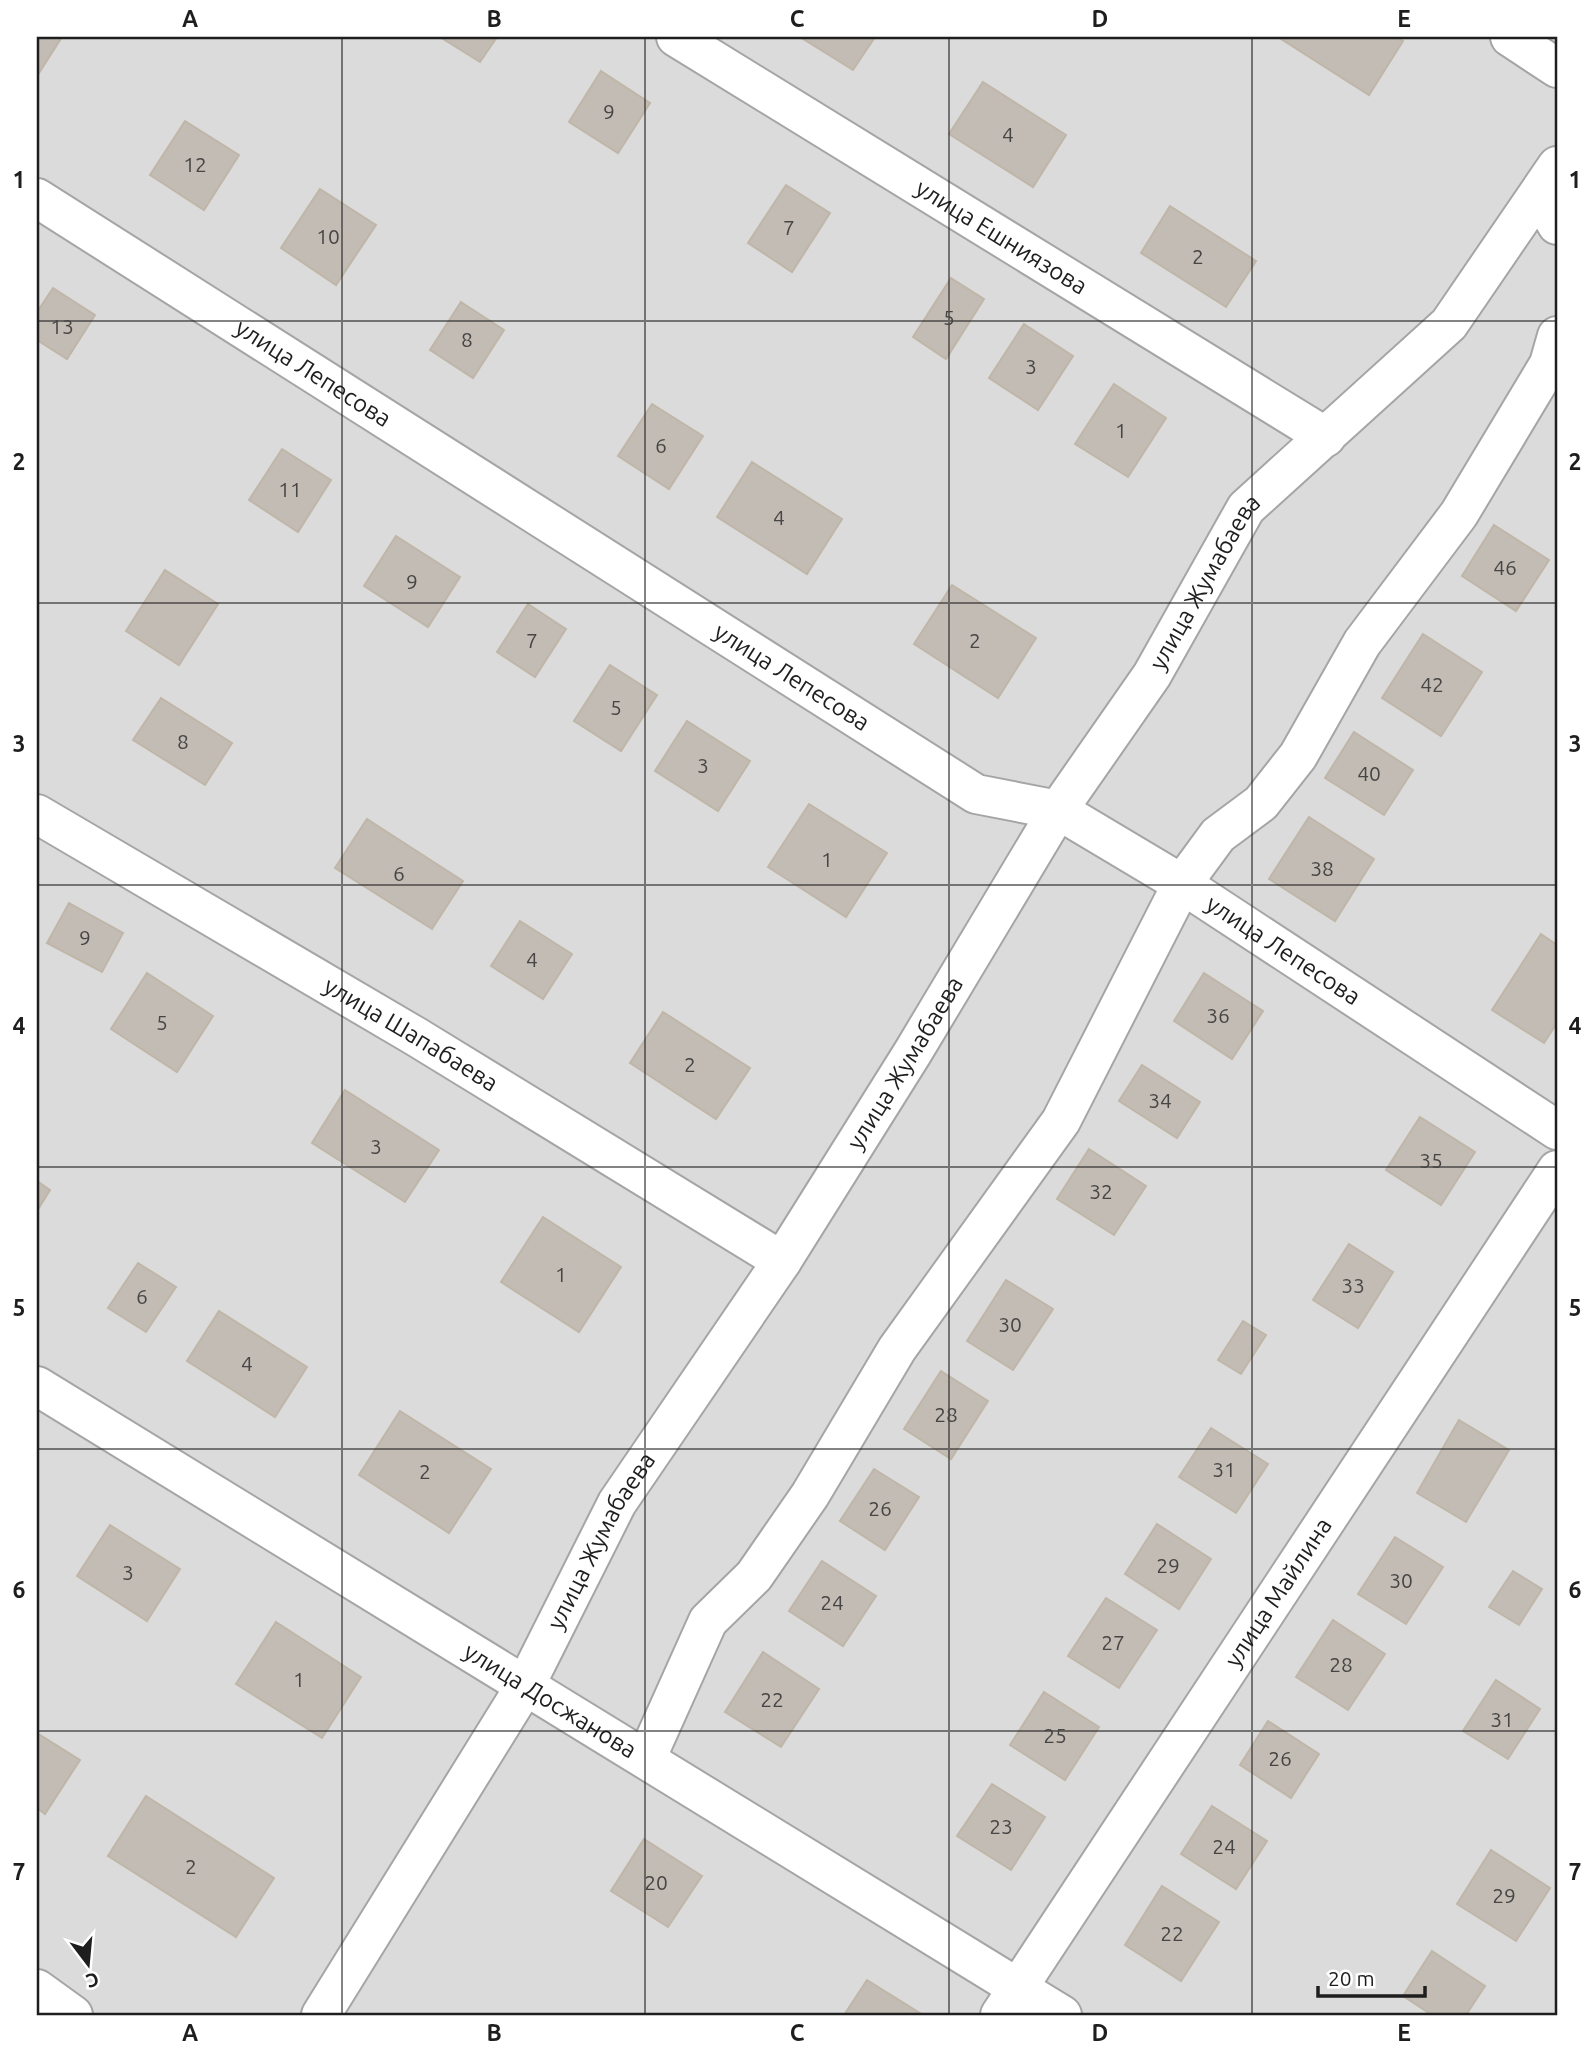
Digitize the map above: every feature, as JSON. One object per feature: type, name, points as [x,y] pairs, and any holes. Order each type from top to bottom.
[{"type":"street","name":"улица Ешниязова","points":[[676,37],[1326,437]]},
{"type":"street","points":[[1510,37],[1557,68]]},
{"type":"street","name":"улица Жумабаева","points":[[321,2015],[525,1686],[617,1503],[782,1261],[913,1052],[1058,810],[1152,675],[1245,508],[1449,324],[1551,195]]},
{"type":"street","name":"улица Лепесова","points":[[37,198],[976,794],[1058,810],[1182,884],[1557,1130]]},
{"type":"street","points":[[646,1759],[708,1621],[754,1576],[810,1495],[897,1349],[1061,1121],[1182,884],[1218,835],[1261,803],[1297,756],[1362,643],[1459,514],[1549,364],[1557,336]]},
{"type":"street","name":"улица Шапабаева","points":[[37,814],[415,1036],[782,1261]]},
{"type":"street","name":"улица Майлина","points":[[1009,2001],[1557,1170]]},
{"type":"street","name":"улица Досжанова","points":[[37,1386],[646,1759],[1009,2001],[1062,2015]]},
{"type":"street","points":[[37,1989],[73,2015]]},
{"type":"shaded area","points":[[37,37],[1557,37],[1557,2015],[37,2015]]},
{"type":"building","points":[[37,37],[62,37],[37,76]]},
{"type":"building","points":[[440,37],[497,37],[480,62]]},
{"type":"building","points":[[800,37],[875,37],[853,70]]},
{"type":"building","points":[[1278,37],[1397,37],[1403,41],[1369,95]]},
{"type":"building","points":[[601,71],[650,103],[618,153],[569,122]]},
{"type":"building","points":[[983,82],[1066,135],[1033,187],[949,134]]},
{"type":"building","points":[[185,121],[239,155],[204,210],[150,175]]},
{"type":"building","points":[[786,185],[830,213],[792,272],[748,243]]},
{"type":"building","points":[[320,189],[376,225],[336,285],[281,248]]},
{"type":"building","points":[[1170,206],[1256,261],[1226,307],[1141,253]]},
{"type":"building","points":[[951,278],[984,299],[946,359],[913,337]]},
{"type":"building","points":[[53,288],[95,315],[67,359],[37,340],[37,312]]},
{"type":"building","points":[[461,302],[504,330],[473,378],[430,350]]},
{"type":"building","points":[[1024,324],[1073,356],[1038,410],[989,378]]},
{"type":"building","points":[[1114,384],[1166,418],[1128,477],[1075,444]]},
{"type":"building","points":[[652,404],[703,436],[669,489],[618,456]]},
{"type":"building","points":[[282,449],[331,480],[298,532],[249,500]]},
{"type":"building","points":[[752,462],[842,519],[807,574],[717,517]]},
{"type":"building","points":[[1494,525],[1549,560],[1516,611],[1462,576]]},
{"type":"building","points":[[396,536],[460,577],[428,627],[364,586]]},
{"type":"building","points":[[165,570],[218,604],[179,665],[126,631]]},
{"type":"building","points":[[952,585],[1036,638],[998,698],[914,644]]},
{"type":"building","points":[[528,604],[566,629],[535,677],[497,652]]},
{"type":"building","points":[[1423,634],[1482,672],[1441,736],[1382,698]]},
{"type":"building","points":[[610,665],[657,695],[621,751],[574,721]]},
{"type":"building","points":[[161,698],[232,743],[205,785],[133,740]]},
{"type":"building","points":[[687,721],[750,761],[718,811],[655,771]]},
{"type":"building","points":[[1354,732],[1413,770],[1384,815],[1325,778]]},
{"type":"building","points":[[809,804],[887,853],[846,917],[768,867]]},
{"type":"building","points":[[1309,817],[1374,859],[1335,921],[1269,879]]},
{"type":"building","points":[[367,819],[463,881],[432,929],[335,868]]},
{"type":"building","points":[[69,903],[123,933],[102,972],[47,943]]},
{"type":"building","points":[[520,921],[572,954],[543,999],[491,966]]},
{"type":"building","points":[[1541,934],[1557,945],[1557,1023],[1544,1043],[1492,1010]]},
{"type":"building","points":[[147,973],[213,1016],[177,1072],[111,1029]]},
{"type":"building","points":[[1204,973],[1263,1011],[1232,1059],[1174,1021]]},
{"type":"building","points":[[663,1012],[750,1068],[716,1119],[630,1063]]},
{"type":"building","points":[[1142,1065],[1200,1102],[1177,1138],[1119,1101]]},
{"type":"building","points":[[345,1090],[439,1150],[405,1202],[312,1143]]},
{"type":"building","points":[[1420,1117],[1475,1152],[1441,1205],[1386,1170]]},
{"type":"building","points":[[1089,1149],[1146,1186],[1114,1235],[1057,1199]]},
{"type":"building","points":[[37,1181],[50,1190],[37,1211]]},
{"type":"building","points":[[543,1217],[621,1267],[579,1332],[501,1282]]},
{"type":"building","points":[[1349,1244],[1393,1272],[1358,1328],[1313,1300]]},
{"type":"building","points":[[138,1263],[176,1287],[146,1332],[108,1308]]},
{"type":"building","points":[[1006,1280],[1053,1309],[1013,1370],[967,1341]]},
{"type":"building","points":[[219,1311],[307,1367],[275,1417],[187,1361]]},
{"type":"building","points":[[1243,1321],[1266,1335],[1241,1374],[1218,1360]]},
{"type":"building","points":[[941,1371],[988,1401],[951,1459],[904,1429]]},
{"type":"building","points":[[400,1411],[491,1469],[449,1533],[359,1475]]},
{"type":"building","points":[[1459,1420],[1509,1450],[1466,1522],[1417,1493]]},
{"type":"building","points":[[1211,1428],[1268,1464],[1236,1513],[1179,1477]]},
{"type":"building","points":[[874,1469],[919,1497],[885,1550],[840,1521]]},
{"type":"building","points":[[1157,1524],[1211,1559],[1179,1609],[1125,1574]]},
{"type":"building","points":[[110,1525],[180,1569],[147,1621],[77,1576]]},
{"type":"building","points":[[1395,1537],[1443,1567],[1406,1624],[1358,1594]]},
{"type":"building","points":[[822,1561],[876,1596],[843,1646],[789,1611]]},
{"type":"building","points":[[1513,1571],[1542,1589],[1519,1625],[1489,1607]]},
{"type":"building","points":[[1106,1598],[1157,1630],[1119,1688],[1068,1656]]},
{"type":"building","points":[[1333,1620],[1385,1654],[1348,1710],[1296,1677]]},
{"type":"building","points":[[276,1622],[361,1677],[322,1738],[236,1684]]},
{"type":"building","points":[[763,1652],[819,1689],[781,1747],[725,1712]]},
{"type":"building","points":[[1496,1680],[1540,1709],[1508,1759],[1463,1731]]},
{"type":"building","points":[[1044,1692],[1099,1727],[1065,1780],[1010,1745]]},
{"type":"building","points":[[1268,1721],[1319,1754],[1291,1798],[1240,1765]]},
{"type":"building","points":[[37,1733],[80,1760],[45,1814],[37,1808]]},
{"type":"building","points":[[992,1784],[1045,1817],[1011,1870],[957,1836]]},
{"type":"building","points":[[146,1796],[274,1878],[236,1937],[108,1856]]},
{"type":"building","points":[[1212,1806],[1267,1841],[1236,1889],[1181,1854]]},
{"type":"building","points":[[644,1839],[702,1876],[668,1927],[611,1891]]},
{"type":"building","points":[[1491,1850],[1550,1888],[1516,1941],[1457,1904]]},
{"type":"building","points":[[1162,1886],[1219,1922],[1181,1981],[1125,1945]]},
{"type":"building","points":[[1432,1951],[1485,1986],[1466,2015],[1432,2015],[1403,1996]]},
{"type":"building","points":[[867,1980],[923,2015],[844,2015]]}]
